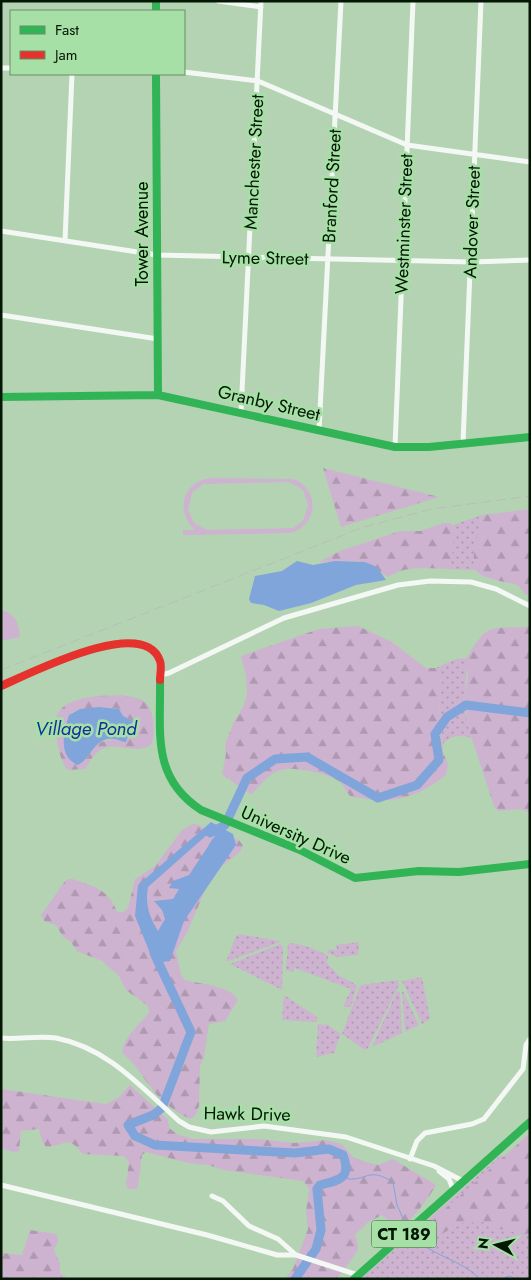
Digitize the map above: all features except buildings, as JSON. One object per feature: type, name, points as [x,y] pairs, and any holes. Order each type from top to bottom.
[{"type":"main road","name":"Tower Avenue","points":[[156,75],[158,395]]},
{"type":"main road","name":"Granby Street","points":[[1,397],[158,395],[395,447],[429,447],[530,437]]},
{"type":"main road","points":[[1,686],[96,648],[130,642],[142,643],[154,650],[160,661],[161,675]]},
{"type":"main road","name":"University Drive","points":[[161,675],[160,746],[167,773],[175,787],[189,802],[219,818],[300,850],[346,875],[358,878],[418,871],[459,872],[530,864]]},
{"type":"main road","name":"CT 189","points":[[356,1277],[530,1122]]},
{"type":"street","points":[[218,1],[261,4]]},
{"type":"street","name":"Branford Street","points":[[319,430],[341,1]]},
{"type":"street","name":"Westminster Street","points":[[395,447],[413,1]]},
{"type":"street","name":"Andover Street","points":[[463,443],[481,1]]},
{"type":"street","name":"Manchester Street","points":[[241,412],[261,4]]},
{"type":"street","points":[[185,72],[258,81],[407,144],[530,162]]},
{"type":"street","points":[[65,240],[72,75]]},
{"type":"street","name":"Lyme Street","points":[[1,231],[157,255],[470,262],[530,260]]},
{"type":"street","points":[[1,315],[158,339]]},
{"type":"street","points":[[161,675],[213,653],[284,618],[404,584],[446,581],[471,582],[496,589],[530,606]]},
{"type":"street","name":"Hawk Drive","points":[[1,1038],[47,1037],[83,1046],[117,1065],[179,1121],[189,1127],[211,1132],[264,1126],[346,1137],[450,1172],[463,1181]]},
{"type":"street","points":[[410,1159],[417,1141],[425,1133],[472,1124],[487,1116],[523,1069],[526,1046],[530,1038]]},
{"type":"street","name":"Hawk Drive","points":[[428,1164],[443,1172],[449,1179],[453,1189]]},
{"type":"street","points":[[1,1185],[207,1234],[277,1256],[296,1255],[356,1277]]},
{"type":"street","points":[[212,1196],[223,1200],[249,1226],[278,1239],[296,1255]]},
{"type":"green space","points":[[323,468],[439,497],[341,527]]},
{"type":"green space","points":[[211,478],[293,479],[302,484],[312,499],[311,515],[299,529],[290,533],[183,535],[183,530],[195,530],[185,515],[184,506],[188,491],[201,480]],"holes":[[[289,482],[303,490],[308,505],[303,521],[293,528],[207,530],[194,523],[188,510],[192,493],[203,484]]]},
{"type":"green space","points":[[530,509],[530,596],[524,593],[518,585],[482,575],[475,569],[474,558],[482,515]]},
{"type":"green space","points":[[482,515],[478,531],[475,570],[448,569],[452,560],[453,525]]},
{"type":"green space","points":[[444,523],[451,523],[454,528],[452,560],[448,569],[409,569],[389,577],[358,561],[319,562],[340,551],[400,531],[420,531]]},
{"type":"green space","points":[[1,610],[6,611],[16,620],[20,637],[1,641]]},
{"type":"green space","points":[[358,626],[392,642],[426,668],[436,668],[441,671],[443,677],[439,703],[443,752],[448,765],[446,775],[412,795],[390,800],[377,800],[350,796],[336,780],[311,771],[284,769],[278,771],[267,778],[252,794],[222,774],[226,754],[225,744],[234,722],[243,707],[247,694],[246,676],[241,656],[319,629]]},
{"type":"green space","points":[[530,626],[530,813],[521,809],[498,811],[494,806],[469,730],[465,699],[468,674],[465,661],[478,640],[486,632],[496,628]]},
{"type":"green space","points":[[467,658],[465,706],[469,730],[473,739],[465,736],[456,736],[448,739],[443,745],[439,703],[443,677],[439,669],[436,668],[456,659]]},
{"type":"green space","points":[[123,695],[142,700],[150,708],[154,728],[151,745],[138,749],[105,748],[95,755],[85,769],[68,770],[61,757],[56,734],[55,722],[58,713],[64,706],[83,698]],"holes":[[[99,707],[119,709],[123,716],[133,721],[126,742],[113,739],[98,743],[84,761],[64,728],[72,712]]]},
{"type":"green space","points":[[193,824],[199,825],[208,831],[239,840],[243,846],[240,852],[218,869],[208,883],[187,933],[176,951],[181,975],[185,980],[222,988],[229,991],[238,1000],[225,1021],[209,1024],[204,1057],[200,1066],[199,1106],[195,1116],[190,1119],[173,1109],[159,1097],[135,1065],[122,1053],[128,1037],[149,1013],[148,1006],[126,990],[119,976],[102,961],[77,951],[71,942],[63,937],[56,925],[44,921],[41,915],[65,881],[71,879],[103,892],[111,900],[117,912],[123,912],[128,908],[135,879],[155,866],[182,830]]},
{"type":"green space","points":[[239,934],[280,942],[226,962],[236,936]]},
{"type":"green space","points":[[359,942],[358,955],[337,957],[327,953],[329,949],[337,950],[336,945]]},
{"type":"green space","points":[[280,944],[283,947],[282,990],[230,964]]},
{"type":"green space","points":[[288,944],[309,947],[328,956],[327,963],[338,975],[357,985],[351,1007],[343,1007],[351,989],[295,968],[293,972],[286,970]]},
{"type":"green space","points":[[422,977],[430,1019],[422,1024],[402,981]]},
{"type":"green space","points":[[398,980],[399,985],[368,1048],[365,1050],[342,1034],[361,985]]},
{"type":"green space","points":[[397,991],[400,992],[402,1033],[372,1047]]},
{"type":"green space","points":[[402,992],[419,1025],[405,1032]]},
{"type":"green space","points":[[284,995],[317,1017],[317,1022],[282,1020]]},
{"type":"green space","points":[[318,1024],[328,1025],[341,1034],[334,1053],[316,1057]]},
{"type":"green space","points":[[130,1085],[168,1120],[169,1128],[177,1134],[193,1139],[259,1139],[294,1143],[326,1140],[342,1144],[353,1157],[366,1162],[378,1165],[393,1159],[436,1185],[417,1212],[399,1229],[393,1231],[387,1219],[382,1215],[367,1223],[355,1235],[358,1248],[337,1279],[285,1279],[293,1269],[308,1229],[306,1212],[309,1189],[303,1181],[224,1170],[146,1152],[142,1155],[137,1189],[128,1189],[126,1184],[129,1162],[124,1156],[83,1154],[70,1143],[46,1147],[42,1141],[39,1129],[21,1131],[19,1151],[13,1152],[1,1148],[1,1089],[106,1104],[118,1098]]},
{"type":"green space","points":[[530,1133],[530,1235],[495,1228],[483,1222],[463,1223],[439,1235],[425,1235],[423,1229]]},
{"type":"green space","points":[[501,1155],[530,1171],[530,1279],[361,1279]]},
{"type":"green space","points":[[30,1230],[57,1234],[58,1241],[54,1250],[60,1263],[60,1273],[69,1279],[1,1279],[1,1253],[22,1255]]},
{"type":"water","points":[[297,561],[313,565],[335,561],[365,562],[377,567],[386,580],[356,585],[311,603],[279,611],[264,605],[251,603],[249,599],[255,576],[282,571]]},
{"type":"water","name":"Village Pond","points":[[99,707],[119,709],[123,716],[133,721],[126,742],[114,739],[102,741],[78,765],[71,761],[65,750],[64,736],[69,715],[80,709]]},
{"type":"water","points":[[211,822],[233,834],[236,845],[184,921],[170,961],[154,963],[135,916],[138,885]],"holes":[[[209,833],[215,836],[189,875],[173,881],[169,888],[179,889],[173,899],[154,901],[162,910],[165,919],[158,931],[148,910],[148,887]]]},
{"type":"waterway","points":[[210,833],[225,825],[247,778],[275,759],[307,757],[378,798],[417,785],[439,760],[435,734],[447,717],[466,705],[530,713]]},
{"type":"waterway","points":[[154,953],[191,1032],[162,1108],[153,1115],[128,1125],[135,1136],[155,1145],[295,1153],[329,1149],[343,1155],[346,1169],[345,1174],[338,1180],[320,1185],[317,1189],[321,1230],[316,1249],[295,1279]]},
{"type":"waterway","points":[[345,1175],[348,1179],[378,1175],[393,1182],[397,1205],[405,1223]]},
{"type":"waterway","points":[[411,1233],[426,1247],[464,1266],[480,1279]]},
{"type":"waterway","points":[[502,1279],[509,1276],[517,1279]]},
{"type":"railway","points":[[1,670],[364,527],[432,509],[530,496]]},
{"type":"traffic: fast","points":[[156,1],[156,10]]},
{"type":"traffic: fast","points":[[156,75],[158,395]]},
{"type":"traffic: fast","points":[[1,397],[158,395],[395,447],[429,447],[530,437]]},
{"type":"traffic: fast","points":[[160,680],[160,736],[166,768],[174,783],[185,797],[201,810],[300,850],[355,878],[419,871],[459,872],[530,864]]},
{"type":"traffic: fast","points":[[354,1279],[530,1122]]},
{"type":"traffic: jam","points":[[1,686],[35,670],[85,651],[110,645],[132,643],[150,648],[160,661],[160,680]]}]
